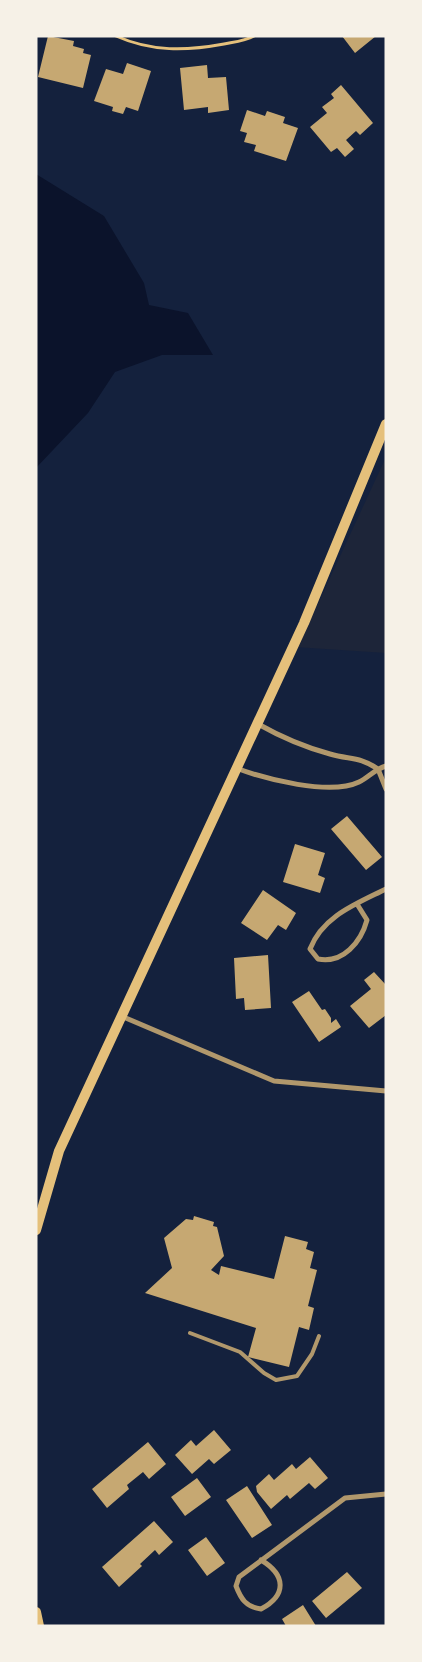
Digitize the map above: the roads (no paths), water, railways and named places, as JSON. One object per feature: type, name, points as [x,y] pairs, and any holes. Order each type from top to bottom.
[{"type":"main road","points":[[36,1230],[58,1151],[304,623],[386,424]]},
{"type":"main road","points":[[36,1612],[39,1626]]},
{"type":"street","points":[[257,724],[292,742],[332,755],[364,760],[378,769],[386,789]]},
{"type":"street","points":[[236,768],[264,778],[289,783],[333,786],[358,782],[386,766]]},
{"type":"street","points":[[357,904],[367,920],[364,932],[358,943],[342,955],[328,961],[318,959],[310,949],[315,937],[342,911],[386,889]]},
{"type":"street","points":[[122,1016],[274,1081],[386,1091]]},
{"type":"street","points":[[261,1560],[272,1567],[279,1576],[280,1586],[275,1598],[261,1609],[250,1608],[241,1599],[236,1586],[239,1577],[261,1560],[345,1498],[386,1494]]},
{"type":"lane","points":[[190,1333],[240,1352],[276,1380],[297,1376],[312,1354],[319,1336]]}]
